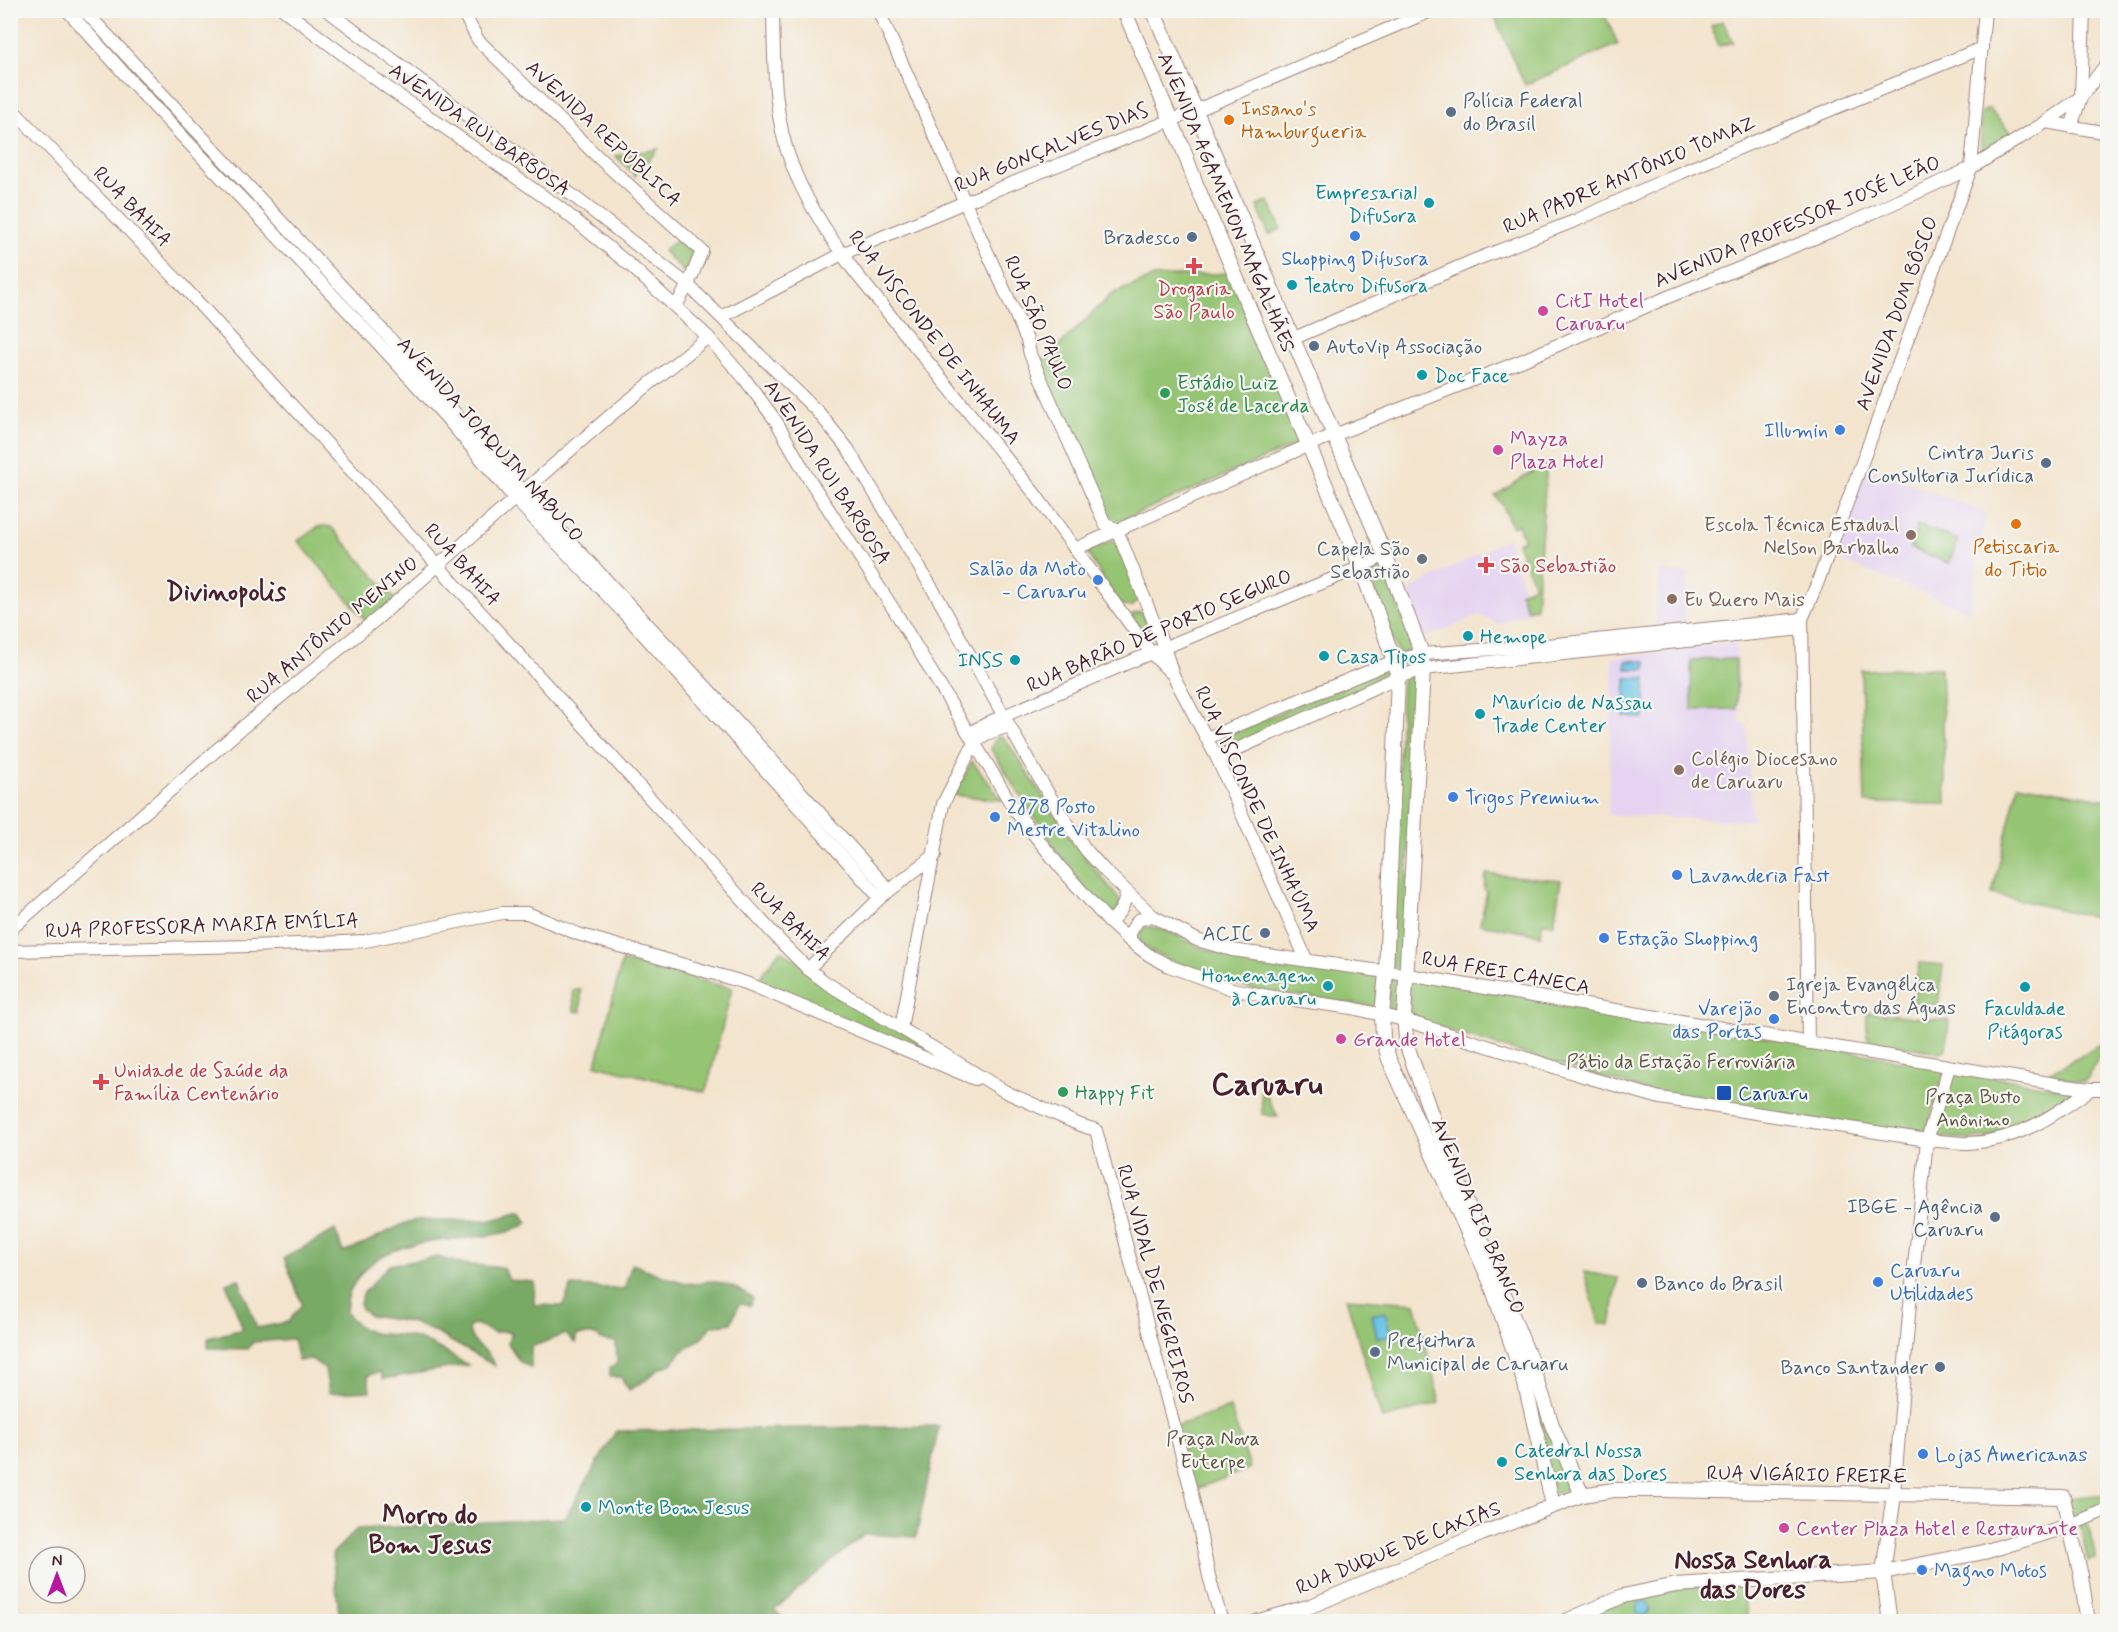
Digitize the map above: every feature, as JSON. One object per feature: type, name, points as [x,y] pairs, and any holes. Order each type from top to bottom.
[{"type":"main road","name":"AVENIDA AGAMENON MAGALHÃES","points":[[1124,10],[1196,184],[1361,567],[1395,661],[1398,677],[1386,973]]},
{"type":"main road","name":"AVENIDA AGAMENON MAGALHÃES","points":[[1153,10],[1334,435],[1422,654],[1408,975]]},
{"type":"main road","name":"AVENIDA RIO BRANCO","points":[[1386,973],[1382,1015],[1383,1038],[1389,1059],[1490,1281],[1525,1384],[1553,1505]]},
{"type":"main road","name":"AVENIDA RIO BRANCO","points":[[1408,975],[1404,1020],[1407,1046],[1435,1125],[1532,1364],[1552,1425],[1582,1495]]},
{"type":"main road","name":"RUA VIGÁRIO FREIRE","points":[[1553,1505],[1582,1495],[1614,1490],[2063,1497],[2068,1527]]},
{"type":"main road","points":[[1890,1622],[1883,1572],[1894,1495]]},
{"type":"main road","name":"RUA DUQUE DE CAXIAS","points":[[1256,1622],[1311,1606],[1553,1505]]},
{"type":"main road","points":[[1564,1622],[1623,1596],[1676,1586],[1883,1572],[1984,1552],[2068,1527],[2081,1576],[2088,1622]]},
{"type":"street","name":"AVENIDA JOAQUIM NABUCO","points":[[67,10],[519,495],[633,623],[885,894]]},
{"type":"street","name":"AVENIDA JOAQUIM NABUCO","points":[[84,10],[387,335],[519,495]]},
{"type":"street","name":"AVENIDA RUI BARBOSA","points":[[284,10],[376,80],[560,208],[631,266],[708,337],[744,378],[776,421],[807,476],[896,613],[1016,812],[1060,868],[1109,922],[1130,941],[1169,966],[1232,989],[1404,1020],[1660,1098],[1927,1140],[1968,1143],[2009,1137],[2054,1116],[2091,1089]]},
{"type":"street","name":"AVENIDA RUI BARBOSA","points":[[327,10],[688,285],[819,413],[848,449],[960,635],[1041,782],[1086,850],[1153,916],[1197,940]]},
{"type":"street","name":"AVENIDA REPÚBLICA","points":[[462,10],[478,40],[599,158],[702,251],[688,285]]},
{"type":"street","name":"RUA VISCONDE DE INHAUMA","points":[[772,10],[780,124],[799,182],[842,254],[1035,494],[1151,653]]},
{"type":"street","name":"RUA SÃO PAULO","points":[[879,10],[1106,524],[1117,530],[1164,647]]},
{"type":"street","name":"RUA GONÇALVES DIAS","points":[[721,317],[842,254],[965,202],[1197,110],[1433,10]]},
{"type":"street","name":"AVENIDA DOM BÔSCO","points":[[1802,624],[1971,168],[1985,10]]},
{"type":"street","points":[[2071,127],[2080,97],[2084,10]]},
{"type":"street","name":"RUA PADRE ANTÔNIO TOMAZ","points":[[1292,339],[1475,260],[1576,220],[1673,176],[1982,48]]},
{"type":"street","points":[[2080,97],[2108,62]]},
{"type":"street","name":"AVENIDA PROFESSOR JOSÉ LEÃO","points":[[1075,549],[1309,445],[1521,361],[1668,297],[1837,229],[1971,168],[2046,122],[2080,97]]},
{"type":"street","name":"RUA BAHIA","points":[[10,107],[183,285],[780,942],[808,969],[856,1002],[1006,1092]]},
{"type":"street","points":[[2046,122],[2108,133]]},
{"type":"street","points":[[676,306],[688,285]]},
{"type":"street","name":"RUA ANTÔNIO MENINO","points":[[10,930],[243,727],[379,617],[612,414],[708,337]]},
{"type":"street","name":"RUA BARÃO DE PORTO SEGURO","points":[[972,738],[1164,647],[1361,567],[1384,555]]},
{"type":"street","points":[[1123,614],[1137,609],[1145,600]]},
{"type":"street","points":[[1207,738],[1395,661],[1422,654],[1802,624]]},
{"type":"street","points":[[1217,758],[1398,677],[1423,669],[1802,624]]},
{"type":"street","points":[[1802,624],[1808,1043]]},
{"type":"street","name":"RUA VISCONDE DE INHAÚMA","points":[[1164,647],[1173,675],[1217,758],[1307,961]]},
{"type":"street","name":"RUA VISCONDE DE INHAÚMA","points":[[1151,653],[1173,675]]},
{"type":"street","points":[[901,1028],[944,804],[972,738]]},
{"type":"street","points":[[808,969],[885,894],[935,855]]},
{"type":"street","points":[[1109,922],[1122,909],[1126,891]]},
{"type":"street","name":"RUA PROFESSORA MARIA EMÍLIA","points":[[10,951],[252,946],[365,941],[502,913],[527,913],[578,934],[746,983],[1006,1092]]},
{"type":"street","points":[[1130,941],[1130,933],[1135,923],[1145,917],[1153,916]]},
{"type":"street","name":"RUA FREI CANECA","points":[[1197,940],[1232,950],[1408,975],[1949,1067],[2091,1089],[2108,1089]]},
{"type":"street","points":[[908,1052],[916,1048],[916,1036]]},
{"type":"street","points":[[1894,1495],[1909,1314],[1927,1140],[1949,1067]]},
{"type":"street","name":"RUA VIDAL DE NEGREIROS","points":[[1006,1092],[1096,1130],[1192,1494],[1221,1622]]},
{"type":"street","points":[[2068,1527],[2108,1509]]},
{"type":"shaded area","name":"Escola Técnica Estadual Nelson Barbalho","points":[[1867,467],[1986,513],[1969,611],[1831,557]]},
{"type":"shaded area","name":"São Sebastião","points":[[1508,538],[1530,610],[1499,624],[1479,615],[1423,638],[1406,592]]},
{"type":"shaded area","name":"Eu Quero Mais","points":[[1660,571],[1689,574],[1683,623],[1655,625]]},
{"type":"shaded area","name":"Colégio Diocesano de Caruaru","points":[[1736,642],[1740,723],[1747,724],[1752,821],[1608,815],[1613,658]]},
{"type":"green space","points":[[68,11],[81,11],[158,93],[150,99]]},
{"type":"green space","points":[[1492,11],[1603,11],[1618,44],[1525,85]]},
{"type":"green space","points":[[1723,21],[1733,42],[1719,46],[1711,26]]},
{"type":"green space","points":[[160,95],[274,215],[266,222],[151,102]]},
{"type":"green space","points":[[1989,109],[2012,134],[1981,152],[1981,115]]},
{"type":"green space","points":[[658,149],[635,176],[616,156]]},
{"type":"green space","points":[[1269,201],[1281,229],[1269,235],[1257,206]]},
{"type":"green space","points":[[680,237],[696,252],[691,279],[663,251]]},
{"type":"green space","name":"Estádio Luiz José de Lacerda","points":[[1230,273],[1300,443],[1111,525],[1037,364],[1055,350],[1112,294],[1154,277]]},
{"type":"green space","points":[[1547,462],[1536,608],[1527,610],[1520,592],[1535,586],[1517,543],[1524,540],[1518,525],[1512,527],[1502,504],[1495,496]]},
{"type":"green space","points":[[1918,525],[1958,540],[1949,563],[1910,548]]},
{"type":"green space","points":[[318,527],[331,527],[395,599],[369,624],[298,541]]},
{"type":"green space","points":[[1118,539],[1140,598],[1132,607],[1120,605],[1086,551]]},
{"type":"green space","points":[[1381,564],[1416,652],[1398,653],[1367,569]]},
{"type":"green space","points":[[1141,611],[1152,637],[1147,638],[1131,615]]},
{"type":"green space","points":[[1736,659],[1737,709],[1692,710],[1691,660]]},
{"type":"green space","points":[[1393,664],[1394,676],[1226,751],[1220,738]]},
{"type":"green space","points":[[1941,668],[1946,804],[1865,803],[1861,670]]},
{"type":"green space","points":[[1417,673],[1403,968],[1391,968],[1402,679]]},
{"type":"green space","points":[[999,736],[1004,738],[1012,749],[1074,844],[1118,897],[1121,904],[1113,915],[1089,895],[1022,799],[991,749]]},
{"type":"green space","points":[[972,761],[1002,800],[954,795]]},
{"type":"green space","points":[[2018,784],[2107,800],[2107,920],[1992,894]]},
{"type":"green space","points":[[1486,874],[1561,880],[1554,924],[1542,923],[1541,935],[1480,924],[1487,891],[1484,889]]},
{"type":"green space","points":[[1145,927],[1168,931],[1196,945],[1218,952],[1381,976],[1376,1007],[1268,992],[1216,980],[1150,951],[1140,942],[1140,933]]},
{"type":"green space","points":[[782,951],[960,1068],[758,985],[758,980],[778,953]]},
{"type":"green space","points":[[622,961],[732,988],[706,1092],[596,1065]]},
{"type":"green space","points":[[1919,963],[1943,965],[1938,1006],[1913,1003]]},
{"type":"green space","name":"Pátio da Estação Ferroviária","points":[[1409,976],[1946,1068],[1924,1138],[1675,1099],[1408,1019]]},
{"type":"green space","points":[[1390,978],[1402,979],[1400,1014],[1388,1013]]},
{"type":"green space","points":[[573,990],[581,990],[581,1012],[574,1011]]},
{"type":"green space","points":[[1867,1012],[1949,1021],[1946,1049],[1936,1052],[1869,1040]]},
{"type":"green space","points":[[2097,1045],[2103,1047],[2089,1077],[2084,1082],[2049,1077],[2048,1073],[2078,1058]]},
{"type":"green space","name":"Praça Busto Anônimo","points":[[1950,1070],[2084,1092],[2014,1132],[1971,1140],[1930,1136]]},
{"type":"green space","points":[[1261,1085],[1278,1117],[1262,1114]]},
{"type":"green space","points":[[521,1212],[528,1223],[513,1231],[417,1244],[385,1255],[372,1263],[360,1275],[349,1293],[346,1313],[364,1329],[379,1334],[406,1336],[424,1341],[468,1365],[383,1379],[380,1372],[368,1375],[370,1391],[329,1393],[325,1369],[311,1359],[298,1361],[293,1339],[253,1342],[248,1349],[208,1348],[208,1338],[243,1329],[226,1283],[239,1279],[257,1328],[288,1322],[302,1304],[284,1258],[335,1230],[343,1252],[403,1224],[419,1220],[492,1220]]},
{"type":"green space","points":[[438,1257],[461,1264],[504,1268],[509,1280],[535,1282],[534,1305],[563,1306],[571,1286],[624,1289],[632,1264],[680,1281],[696,1284],[710,1281],[721,1283],[753,1299],[750,1305],[739,1304],[731,1323],[711,1326],[702,1338],[681,1352],[672,1364],[659,1369],[629,1390],[621,1377],[610,1377],[610,1367],[617,1364],[616,1342],[601,1340],[597,1335],[577,1335],[575,1343],[565,1334],[531,1347],[531,1368],[519,1361],[508,1343],[512,1334],[504,1331],[494,1333],[476,1324],[469,1327],[472,1338],[495,1366],[433,1331],[410,1322],[370,1316],[361,1309],[363,1294],[389,1265]]},
{"type":"green space","points":[[1584,1272],[1618,1278],[1610,1325],[1599,1323]]},
{"type":"green space","points":[[1346,1298],[1415,1303],[1440,1403],[1382,1419]]},
{"type":"green space","points":[[1532,1375],[1576,1487],[1554,1494],[1528,1389]]},
{"type":"green space","name":"Praça Nova Euterpe","points":[[1230,1408],[1250,1468],[1194,1490],[1176,1426]]},
{"type":"green space","points":[[939,1426],[916,1537],[864,1534],[774,1610],[787,1621],[340,1621],[332,1554],[357,1529],[565,1518],[616,1431]]},
{"type":"green space","points":[[2107,1494],[2107,1508],[2073,1523],[2069,1498]]},
{"type":"green space","points":[[2088,1524],[2096,1559],[2088,1561],[2080,1527]]},
{"type":"green space","points":[[1741,1585],[1748,1621],[1576,1622],[1607,1605],[1685,1587]]},
{"type":"water","points":[[1626,661],[1646,661],[1646,669],[1626,669]]},
{"type":"water","points":[[1626,678],[1646,678],[1644,718],[1624,717]]},
{"type":"water","points":[[1385,1312],[1391,1335],[1377,1338],[1372,1315]]},
{"type":"water","points":[[1643,1602],[1648,1604],[1650,1609],[1648,1614],[1643,1616],[1638,1614],[1636,1609],[1638,1604]]},
{"type":"place","name":"Polícia Federal do Brasil","points":[[1451,112]]},
{"type":"place","name":"Insano's Hamburgueria","points":[[1229,120]]},
{"type":"place","name":"Empresarial Difusora","points":[[1429,203]]},
{"type":"place","name":"Shopping Difusora","points":[[1355,236]]},
{"type":"place","name":"Bradesco","points":[[1192,237]]},
{"type":"place","name":"Drogaria São Paulo","points":[[1194,266]]},
{"type":"place","name":"Teatro Difusora","points":[[1292,285]]},
{"type":"place","name":"CitI Hotel Caruaru","points":[[1543,311]]},
{"type":"place","name":"AutoVip Associação","points":[[1314,346]]},
{"type":"place","name":"Doc Face","points":[[1422,375]]},
{"type":"place","name":"Estádio Luiz José de Lacerda","points":[[1165,393]]},
{"type":"place","name":"Illumin","points":[[1840,430]]},
{"type":"place","name":"Mayza Plaza Hotel","points":[[1498,450]]},
{"type":"place","name":"Cintra Juris Consultoria Jurídica","points":[[2046,463]]},
{"type":"place","name":"Petiscaria do Titio","points":[[2016,524]]},
{"type":"place","name":"Escola Técnica Estadual Nelson Barbalho","points":[[1911,535]]},
{"type":"place","name":"Capela São Sebastião","points":[[1422,559]]},
{"type":"place","name":"São Sebastião","points":[[1486,565]]},
{"type":"place","name":"Salão da Moto - Caruaru","points":[[1098,580]]},
{"type":"place","name":"Eu Quero Mais","points":[[1672,599]]},
{"type":"place","name":"Hemope","points":[[1468,636]]},
{"type":"place","name":"Casa Tipos","points":[[1324,656]]},
{"type":"place","name":"INSS","points":[[1015,660]]},
{"type":"place","name":"Maurício de Nassau Trade Center","points":[[1480,714]]},
{"type":"place","name":"Colégio Diocesano de Caruaru","points":[[1679,770]]},
{"type":"place","name":"Trigos Premium","points":[[1453,797]]},
{"type":"place","name":"2878 Posto Mestre Vitalino","points":[[995,817]]},
{"type":"place","name":"Lavanderia Fast","points":[[1677,875]]},
{"type":"place","name":"ACIC","points":[[1265,933]]},
{"type":"place","name":"Estação Shopping","points":[[1604,938]]},
{"type":"place","name":"Homenagem à Caruaru","points":[[1328,986]]},
{"type":"place","name":"Faculdade Pitágoras","points":[[2025,987]]},
{"type":"place","name":"Igreja Evangélica Encontro das Águas","points":[[1774,996]]},
{"type":"place","name":"Varejão das Portas","points":[[1774,1019]]},
{"type":"place","name":"Grande Hotel","points":[[1341,1039]]},
{"type":"place","name":"Unidade de Saúde da Família Centenário","points":[[101,1082]]},
{"type":"place","name":"Happy Fit","points":[[1063,1092]]},
{"type":"place","name":"Caruaru","points":[[1724,1093]]},
{"type":"place","name":"IBGE - Agência Caruaru","points":[[1995,1217]]},
{"type":"place","name":"Caruaru Utilidades","points":[[1878,1282]]},
{"type":"place","name":"Banco do Brasil","points":[[1642,1283]]},
{"type":"place","name":"Prefeitura Municipal de Caruaru","points":[[1375,1352]]},
{"type":"place","name":"Banco Santander","points":[[1940,1367]]},
{"type":"place","name":"Lojas Americanas","points":[[1923,1454]]},
{"type":"place","name":"Catedral Nossa Senhora das Dores","points":[[1502,1462]]},
{"type":"place","name":"Monte Bom Jesus","points":[[586,1507]]},
{"type":"place","name":"Center Plaza Hotel e Restaurante","points":[[1784,1528]]},
{"type":"place","name":"Magno Motos","points":[[1922,1570]]},
{"type":"district","name":"Divinopolis","points":[[226,591]]},
{"type":"district","name":"Caruaru","points":[[1267,1083]]},
{"type":"district","name":"Morro do Bom Jesus","points":[[430,1529]]},
{"type":"district","name":"Nossa Senhora das Dores","points":[[1753,1574]]}]
